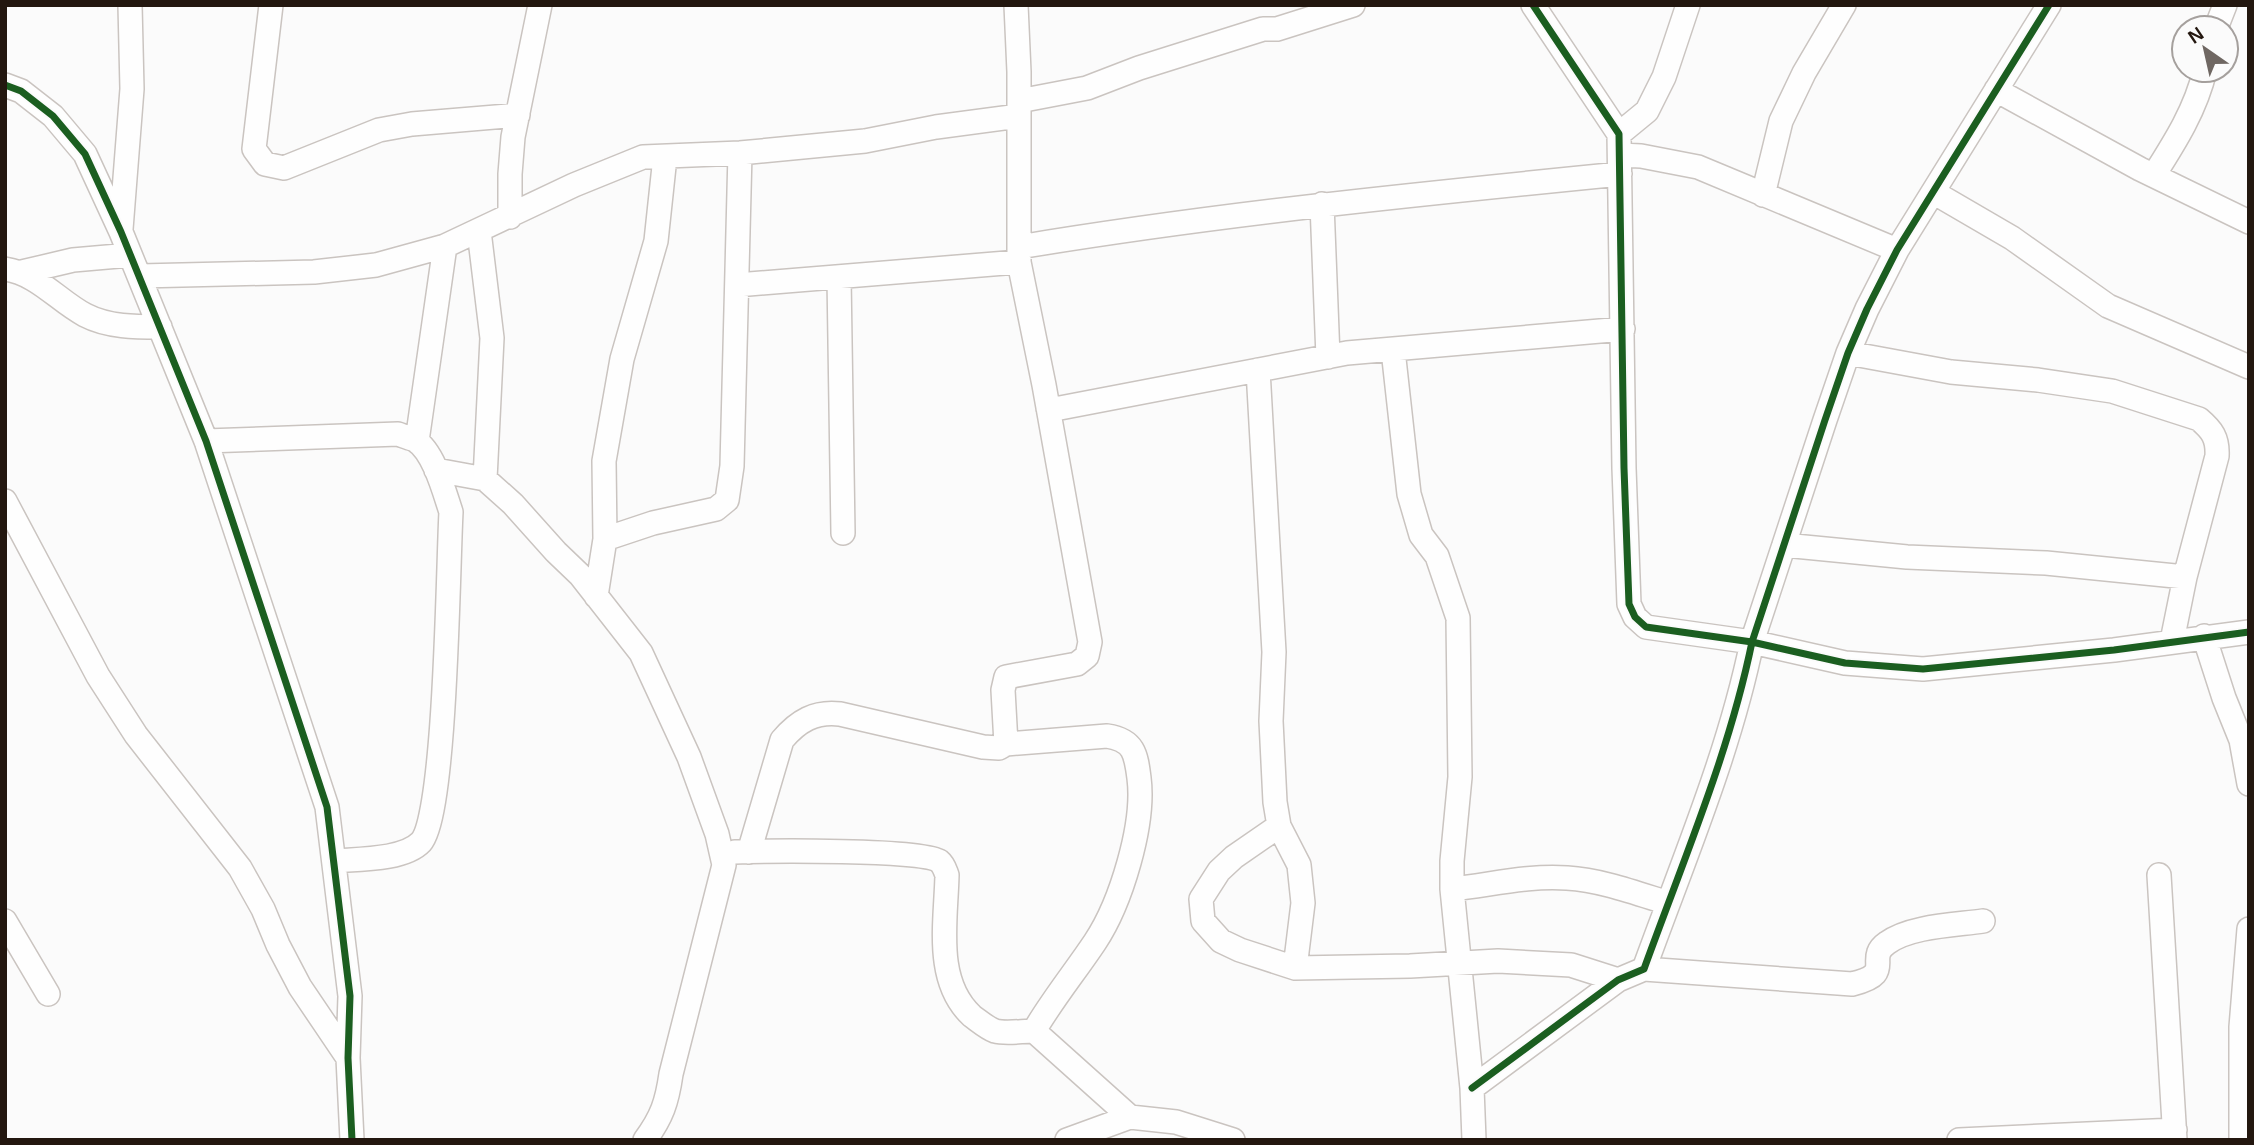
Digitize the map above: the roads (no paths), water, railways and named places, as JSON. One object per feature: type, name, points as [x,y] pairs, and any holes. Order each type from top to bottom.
[{"type":"street","points":[[121,232],[132,89],[130,5]]},
{"type":"street","points":[[271,5],[254,149],[265,164],[284,168],[379,130],[412,124],[518,115]]},
{"type":"street","points":[[510,217],[513,137],[540,5]]},
{"type":"street","points":[[1006,744],[1003,690],[1006,677],[1077,664],[1087,656],[1090,642],[1019,255],[1016,5]]},
{"type":"street","points":[[140,276],[314,272],[376,265],[445,246],[575,185],[643,158],[740,153],[864,141],[936,127],[1019,108],[1263,29],[1277,29],[1353,5]]},
{"type":"street","points":[[1533,5],[1620,154],[1623,468],[1629,604],[1635,617],[1646,627],[1752,642],[1845,663],[1923,669],[2114,650],[2249,632]]},
{"type":"street","points":[[1620,154],[1647,111],[1664,77],[1689,5]]},
{"type":"street","points":[[1763,195],[1781,121],[1804,74],[1844,5]]},
{"type":"street","points":[[1644,969],[1731,728],[1752,642],[1848,353],[1897,250],[2049,5]]},
{"type":"street","points":[[2154,175],[2184,127],[2202,84]]},
{"type":"street","points":[[5,85],[21,91],[53,116],[85,154],[121,232],[206,441],[327,807],[350,996],[348,1058],[352,1140]]},
{"type":"street","points":[[1996,90],[2154,175],[2249,222]]},
{"type":"street","points":[[605,539],[653,523],[716,509],[727,500],[732,466],[740,153]]},
{"type":"street","points":[[737,285],[839,277],[1019,255],[1147,226],[1322,204],[1620,154],[1698,167],[1897,250]]},
{"type":"street","points":[[596,596],[605,539],[604,461],[622,359],[656,241],[665,157]]},
{"type":"street","points":[[1933,192],[2012,237],[2108,306],[2249,367]]},
{"type":"street","points":[[1322,204],[1328,357]]},
{"type":"street","points":[[479,231],[492,338],[485,479]]},
{"type":"street","points":[[416,441],[445,246]]},
{"type":"street","points":[[13,270],[74,260],[131,255]]},
{"type":"street","points":[[13,270],[52,290],[87,317],[127,327],[160,327]]},
{"type":"street","points":[[839,277],[843,533]]},
{"type":"street","points":[[1048,408],[1060,408],[1328,357],[1623,329]]},
{"type":"street","points":[[1393,350],[1409,494],[1421,535],[1437,556],[1458,618],[1460,777],[1452,889],[1472,1088],[1474,1140]]},
{"type":"street","points":[[1848,353],[1951,372],[2038,380],[2112,391],[2199,419],[2218,441],[2172,641]]},
{"type":"street","points":[[1258,370],[1274,652],[1271,721],[1275,803],[1279,826],[1299,865],[1303,903],[1295,968]]},
{"type":"street","points":[[206,441],[398,434],[416,441],[436,470],[450,512],[439,740],[428,829],[420,842],[402,854],[334,861]]},
{"type":"street","points":[[436,470],[485,479],[513,504],[580,575],[641,653],[689,757],[717,834],[724,865],[717,901],[686,1014],[667,1102],[658,1123],[645,1140]]},
{"type":"street","points":[[5,501],[98,676],[136,735],[240,868],[263,909],[299,987],[348,1058]]},
{"type":"street","points":[[1784,545],[1908,557],[2046,563],[2185,577]]},
{"type":"street","points":[[2204,636],[2241,740],[2249,784]]},
{"type":"street","points":[[749,852],[782,740],[807,717],[827,712],[840,713],[983,747],[999,748],[1006,744],[1107,736],[1121,738],[1137,760],[1141,789],[1130,862],[1107,921],[1047,1007],[1034,1031]]},
{"type":"street","points":[[1279,826],[1234,857],[1219,871],[1201,899],[1203,921],[1221,941],[1240,950],[1295,968],[1498,961],[1571,965],[1618,980]]},
{"type":"street","points":[[722,853],[903,853],[938,861],[945,868],[947,875],[945,962],[950,985],[963,1007],[978,1021],[996,1031],[1034,1031],[1130,1117]]},
{"type":"street","points":[[1959,1140],[2175,1135],[2159,875]]},
{"type":"street","points":[[1452,889],[1567,878],[1596,882],[1668,902]]},
{"type":"street","points":[[5,921],[48,994]]},
{"type":"street","points":[[1472,1088],[1618,980],[1644,969],[1852,984],[1870,980],[1877,973],[1878,956],[1884,945],[1900,935],[1983,921]]},
{"type":"street","points":[[2241,1140],[2241,1027],[2249,929]]},
{"type":"street","points":[[1067,1140],[1130,1117],[1176,1122],[1233,1140]]}]
